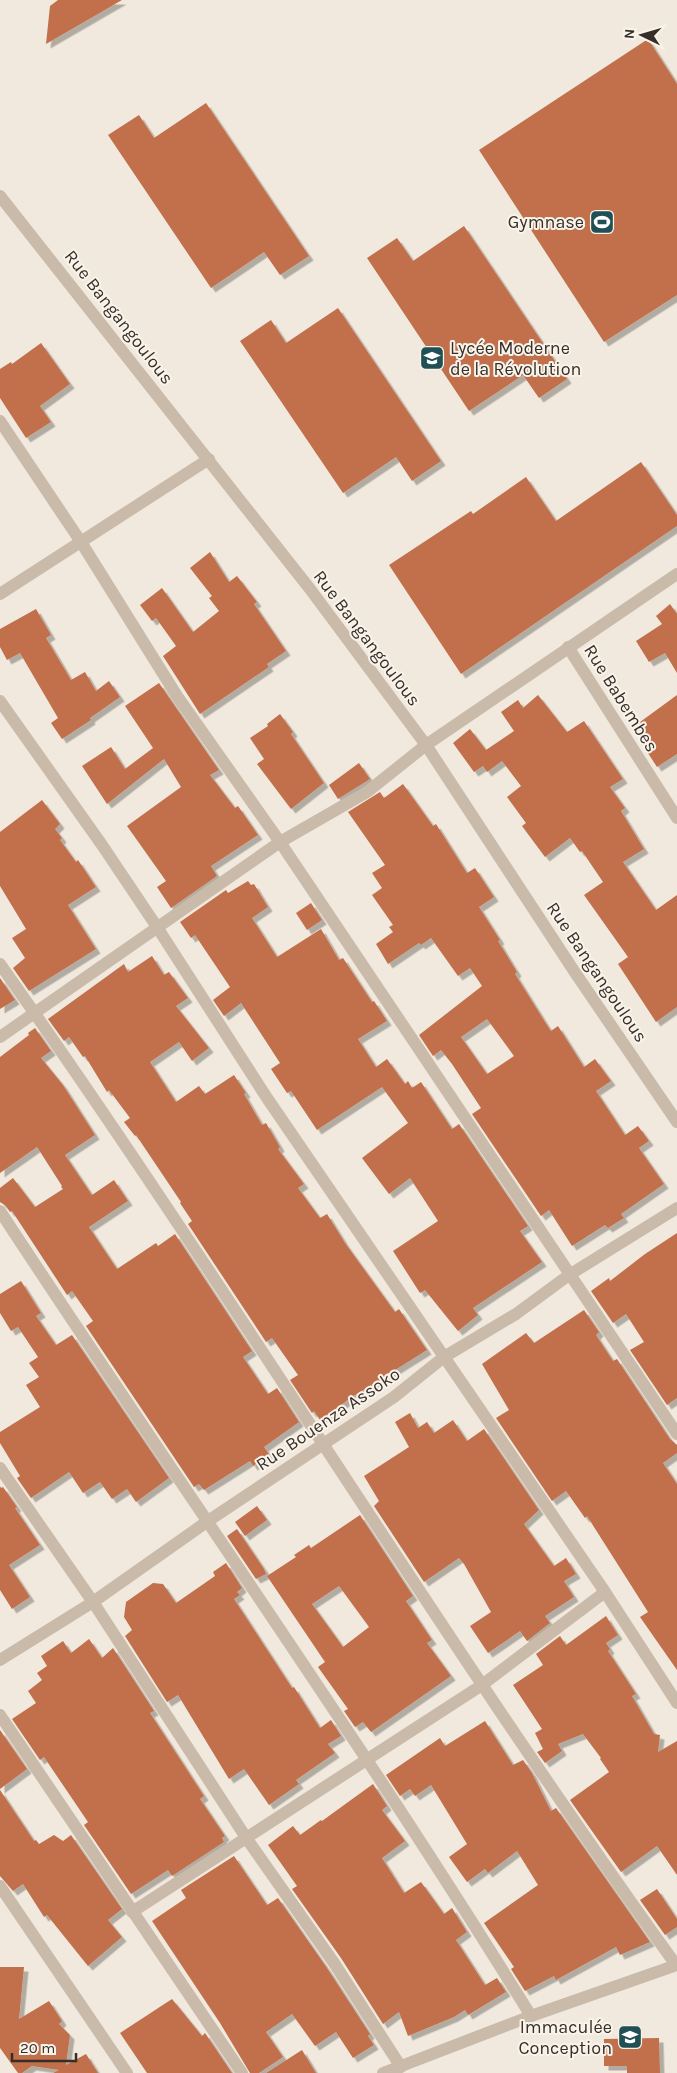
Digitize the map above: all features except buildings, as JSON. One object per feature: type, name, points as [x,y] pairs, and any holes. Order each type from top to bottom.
[{"type":"street","name":"Rue Bangangoulous","points":[[0,196],[310,589],[426,745],[576,974],[677,1122]]},
{"type":"street","points":[[0,421],[81,542],[177,696],[280,842],[677,1434]]},
{"type":"street","points":[[0,594],[209,459]]},
{"type":"street","points":[[0,1037],[280,842],[367,792],[426,745],[677,574]]},
{"type":"street","name":"Rue Babembes","points":[[568,647],[677,818]]},
{"type":"street","points":[[0,701],[102,844],[267,1098],[605,1592],[677,1703]]},
{"type":"street","points":[[0,964],[224,1293],[322,1445],[482,1685],[620,1888],[677,1965],[531,2016],[383,2073]]},
{"type":"street","name":"Rue Bouenza Assoko","points":[[0,1660],[93,1602],[208,1521],[394,1397],[444,1357],[516,1314],[569,1275],[677,1208]]},
{"type":"street","points":[[0,1211],[108,1376],[208,1521],[368,1760],[468,1913],[531,2016]]},
{"type":"street","points":[[0,1468],[93,1602],[247,1839],[334,1963],[401,2067]]},
{"type":"street","points":[[132,1912],[482,1685],[605,1592]]},
{"type":"street","points":[[0,1715],[242,2073]]},
{"type":"street","points":[[0,1886],[127,2073]]},
{"type":"place","name":"Gymnase","points":[[602,222]]},
{"type":"place","name":"Lycée Moderne de la Révolution","points":[[432,358]]},
{"type":"place","name":"Immaculée Conception","points":[[630,2037]]}]
